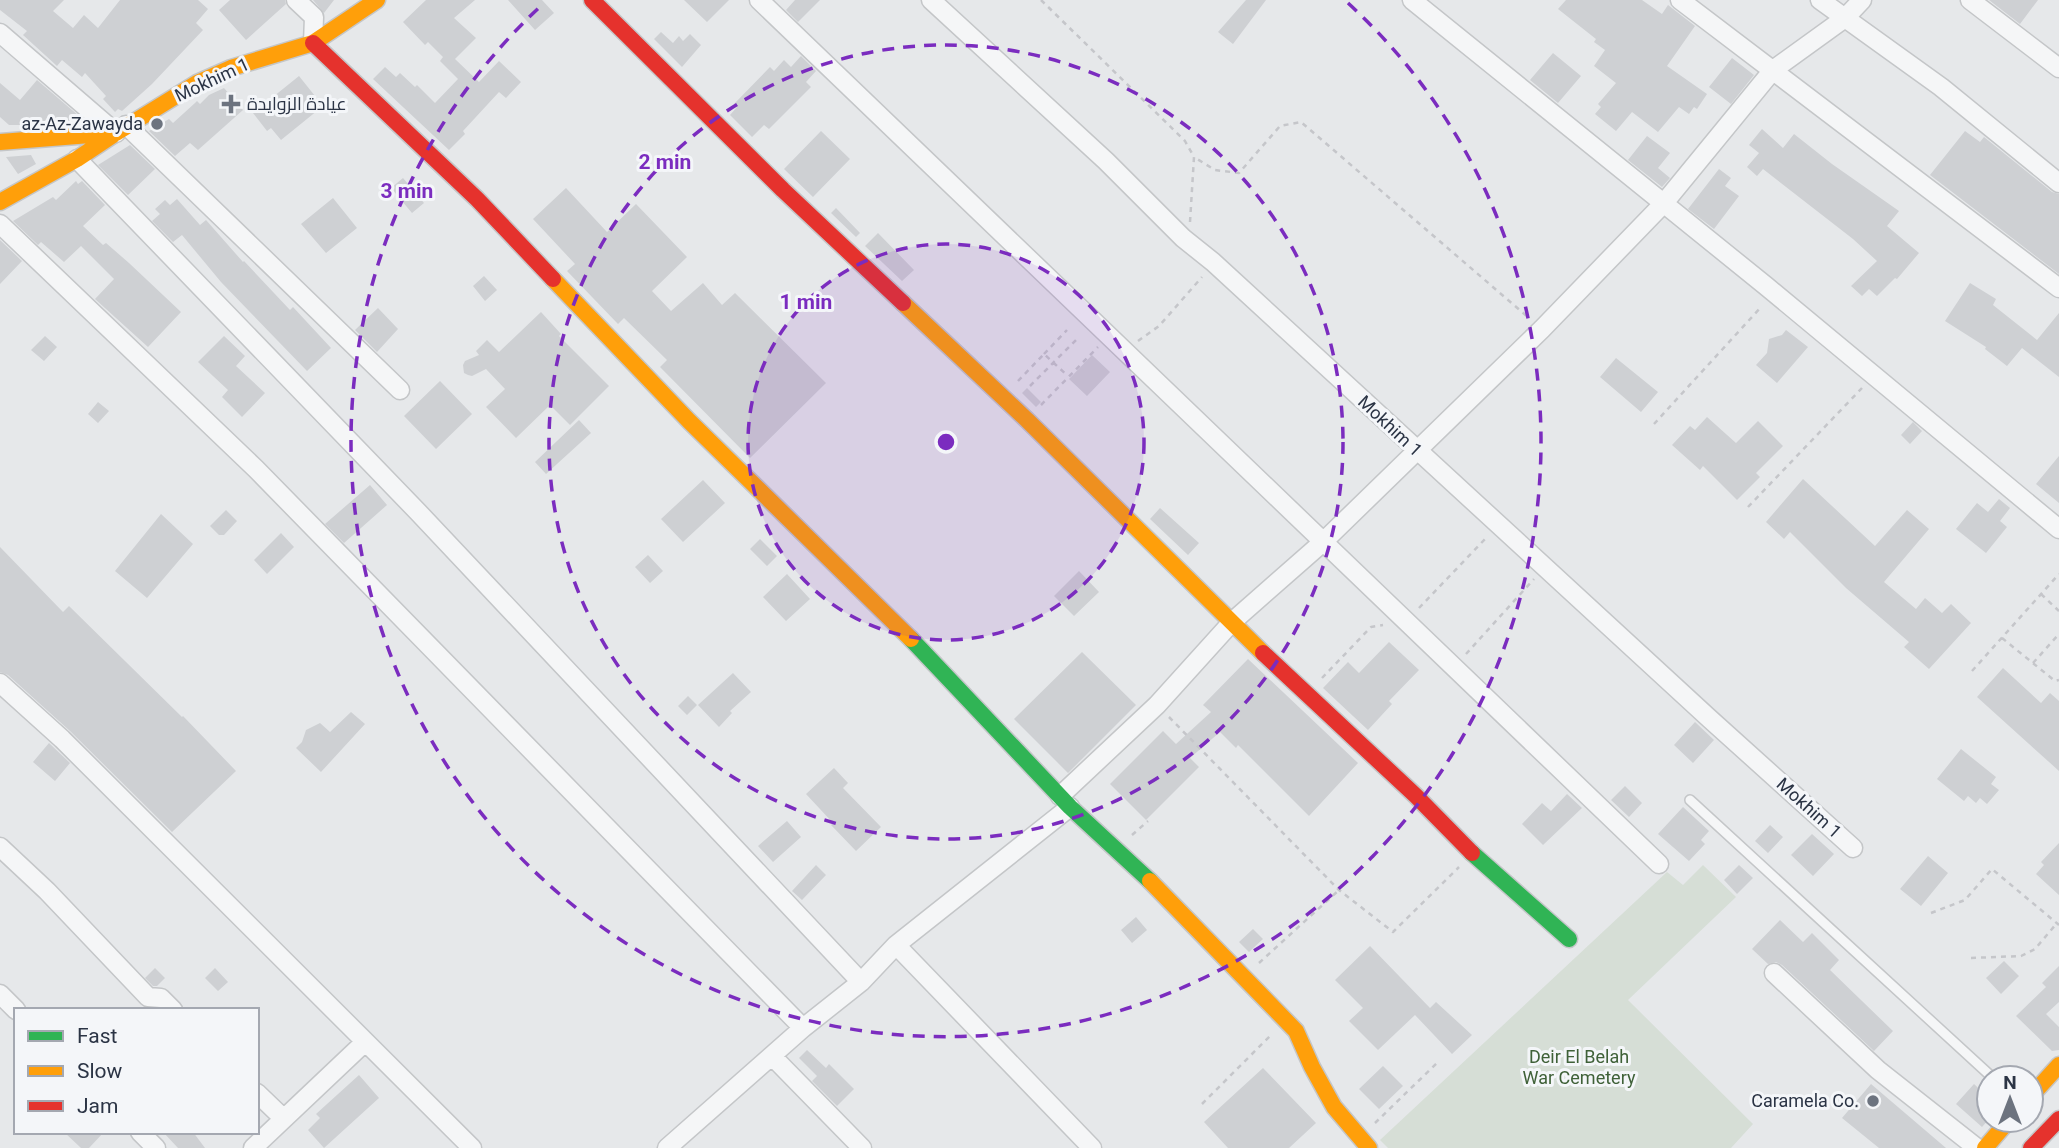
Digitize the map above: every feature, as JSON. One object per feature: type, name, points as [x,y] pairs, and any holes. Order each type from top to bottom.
[{"type":"main road","name":"Mokhim 1","points":[[0,142],[121,129],[197,83],[231,68],[313,43],[377,0]]},
{"type":"main road","points":[[592,0],[783,190],[1027,420],[1298,686],[1416,796],[1473,854],[1569,939]]},
{"type":"main road","points":[[313,43],[477,199],[689,421],[908,635],[1065,801],[1130,861],[1286,1020],[1296,1031],[1334,1107],[1365,1143]]},
{"type":"main road","points":[[0,202],[77,159],[121,129]]},
{"type":"main road","points":[[2045,1080],[2059,1065]]},
{"type":"main road","points":[[2031,1148],[2059,1119]]},
{"type":"main road","points":[[1984,1148],[1996,1134]]},
{"type":"street","points":[[296,0],[314,17],[313,43]]},
{"type":"street","points":[[759,0],[1659,864]]},
{"type":"street","name":"Mokhim 1","points":[[931,0],[1107,161],[1183,238],[1213,262],[1853,848]]},
{"type":"street","points":[[1412,0],[1664,203],[2059,529]]},
{"type":"street","points":[[1680,0],[2059,288]]},
{"type":"street","points":[[1821,0],[1941,87],[2059,183]]},
{"type":"street","points":[[667,1148],[803,1028],[861,982],[896,946],[1065,801],[1232,622],[1323,542],[1542,329],[1664,203],[1773,70],[1845,18],[1862,0]]},
{"type":"street","points":[[1970,0],[2059,68]]},
{"type":"street","points":[[0,33],[121,129],[400,390]]},
{"type":"street","points":[[77,159],[418,512],[861,982]]},
{"type":"street","points":[[0,224],[256,469],[803,1028]]},
{"type":"street","points":[[0,683],[71,749],[472,1148]]},
{"type":"street","points":[[0,847],[47,891],[148,997],[161,998],[171,1008]]},
{"type":"street","points":[[896,946],[1092,1148]]},
{"type":"street","points":[[1774,973],[1878,1070],[1977,1148]]},
{"type":"street","points":[[0,994],[14,1008]]},
{"type":"street","points":[[253,1148],[365,1042]]},
{"type":"street","points":[[772,1056],[862,1148]]},
{"type":"street","points":[[259,1095],[283,1118]]},
{"type":"street","points":[[142,1134],[156,1148]]},
{"type":"lane","points":[[1690,800],[1978,1064]]},
{"type":"path","points":[[1041,0],[1185,141],[1194,157],[1215,170],[1239,173],[1280,126],[1301,122],[1542,329]]},
{"type":"path","points":[[1183,238],[1191,220],[1194,157]]},
{"type":"path","points":[[1124,350],[1159,326],[1193,289],[1213,262]]},
{"type":"path","points":[[1654,424],[1774,293]]},
{"type":"path","points":[[1017,382],[1067,330]]},
{"type":"path","points":[[1027,420],[1109,335]]},
{"type":"path","points":[[1030,386],[1076,340]]},
{"type":"path","points":[[1044,354],[1068,376]]},
{"type":"path","points":[[1748,507],[1874,376]]},
{"type":"path","points":[[1298,686],[1325,677],[1349,647],[1371,627],[1406,621],[1498,525]]},
{"type":"path","points":[[1454,667],[1544,567]]},
{"type":"path","points":[[1972,671],[2059,574]]},
{"type":"path","points":[[2041,594],[2059,611]]},
{"type":"path","points":[[2033,663],[2059,634]]},
{"type":"path","points":[[2002,638],[2055,681],[2059,680]]},
{"type":"path","points":[[1157,705],[1339,890],[1393,932],[1473,854]]},
{"type":"path","points":[[1931,913],[1965,900],[1992,869],[2058,924],[2035,949],[2021,956],[1971,958]]},
{"type":"path","points":[[1244,978],[1339,890]]},
{"type":"path","points":[[1202,1104],[1286,1020]]},
{"type":"path","points":[[1365,1143],[1439,1061]]},
{"type":"green space","name":"Deir El Belah War Cemetery","points":[[1703,865],[1736,897],[1628,1000],[1753,1124],[1731,1148],[1388,1148],[1380,1140],[1667,872],[1683,885]]},
{"type":"building","points":[[0,0],[64,0],[53,11],[73,28],[84,15],[98,28],[120,0],[198,0],[208,9],[196,23],[203,30],[152,84],[122,111],[118,109],[115,112],[103,99],[106,96],[85,73],[82,77],[62,60],[57,66],[23,35],[27,31],[0,10]]},
{"type":"building","points":[[230,0],[285,0],[286,4],[246,40],[219,10]]},
{"type":"building","points":[[313,0],[334,0],[324,13]]},
{"type":"building","points":[[426,0],[475,0],[454,18],[476,38],[455,59],[479,82],[499,61],[521,82],[506,98],[499,92],[449,150],[373,79],[385,67],[396,77],[400,73],[415,87],[417,85],[435,103],[458,79],[440,61],[443,57],[428,42],[425,45],[403,22]]},
{"type":"building","points":[[508,0],[542,0],[554,13],[535,30]]},
{"type":"building","points":[[684,0],[729,0],[707,22]]},
{"type":"building","points":[[795,0],[820,0],[798,22],[786,10]]},
{"type":"building","points":[[1246,0],[1266,0],[1233,44],[1218,32]]},
{"type":"building","points":[[1566,0],[1642,0],[1662,14],[1668,5],[1695,26],[1667,66],[1707,94],[1697,109],[1694,107],[1689,114],[1679,107],[1658,132],[1632,112],[1616,131],[1595,114],[1601,107],[1598,104],[1616,83],[1594,66],[1605,50],[1594,42],[1596,39],[1558,9]]},
{"type":"building","points":[[1989,0],[2038,0],[2020,24]]},
{"type":"building","points":[[661,32],[673,43],[679,36],[683,41],[690,34],[701,45],[682,67],[654,39]]},
{"type":"building","points":[[1553,53],[1581,76],[1558,103],[1530,80]]},
{"type":"building","points":[[801,56],[816,71],[806,82],[811,87],[769,129],[764,125],[752,137],[730,115],[737,107],[734,104],[770,67],[774,71],[784,60],[791,67]]},
{"type":"building","points":[[1732,58],[1754,75],[1731,104],[1709,87]]},
{"type":"building","points":[[299,76],[323,106],[281,140],[271,128],[267,131],[253,113]]},
{"type":"building","points":[[37,80],[79,116],[75,120],[52,122],[47,118],[43,123],[30,124],[24,119],[20,125],[9,125],[0,117],[0,83],[20,100]]},
{"type":"building","points":[[224,88],[243,110],[198,150],[190,143],[175,156],[149,131],[169,119],[173,123],[197,101],[200,104],[209,95]]},
{"type":"building","points":[[1762,129],[1783,148],[1794,134],[1899,211],[1887,226],[1919,253],[1897,279],[1877,296],[1869,289],[1862,296],[1851,286],[1877,261],[1763,169],[1757,176],[1747,167],[1759,153],[1749,145]]},
{"type":"building","points":[[821,131],[850,159],[813,197],[784,169]]},
{"type":"building","points":[[1965,131],[1980,142],[1984,137],[2052,192],[2059,194],[2059,274],[1930,175]]},
{"type":"building","points":[[1647,136],[1670,153],[1658,168],[1670,178],[1662,187],[1628,160]]},
{"type":"building","points":[[130,145],[155,169],[128,195],[98,165]]},
{"type":"building","points":[[31,155],[36,164],[18,174],[6,157]]},
{"type":"building","points":[[1719,169],[1731,178],[1725,186],[1739,196],[1714,229],[1688,209]]},
{"type":"building","points":[[403,178],[424,203],[412,213],[391,188]]},
{"type":"building","points":[[76,181],[78,184],[82,181],[105,205],[83,226],[103,245],[106,243],[129,263],[181,312],[148,347],[95,299],[114,279],[81,246],[64,262],[41,242],[38,245],[13,221],[53,197],[56,200]]},
{"type":"building","points":[[566,188],[607,232],[636,204],[687,257],[652,291],[671,311],[703,283],[722,305],[735,293],[826,383],[750,458],[660,367],[667,360],[624,318],[618,324],[567,271],[575,264],[533,219]]},
{"type":"building","points":[[333,198],[357,228],[326,253],[301,224]]},
{"type":"building","points":[[177,199],[200,225],[206,220],[243,262],[290,310],[293,307],[331,348],[307,371],[221,282],[182,235],[173,242],[152,221],[160,214],[155,209],[165,200],[170,205]]},
{"type":"building","points":[[836,208],[860,233],[856,237],[831,213]]},
{"type":"building","points":[[878,233],[914,270],[902,281],[865,246]]},
{"type":"building","points":[[0,240],[22,261],[0,284]]},
{"type":"building","points":[[484,276],[497,290],[485,301],[473,286]]},
{"type":"building","points":[[1970,283],[1996,299],[1993,305],[2037,340],[2059,313],[2059,377],[2022,348],[2007,366],[1985,349],[1986,347],[1945,321]]},
{"type":"building","points":[[378,308],[398,329],[377,352],[355,330]]},
{"type":"building","points":[[541,312],[561,334],[559,336],[609,386],[570,425],[550,405],[516,438],[486,407],[505,389],[486,369],[472,376],[464,373],[463,365],[465,361],[479,355],[476,351],[487,340],[499,352]]},
{"type":"building","points":[[1786,330],[1808,347],[1777,383],[1756,365],[1767,353],[1769,339],[1782,335]]},
{"type":"building","points":[[45,336],[57,347],[44,361],[31,350]]},
{"type":"building","points":[[224,336],[245,356],[236,366],[265,393],[242,417],[222,397],[228,390],[198,362]]},
{"type":"building","points":[[1092,355],[1110,372],[1087,396],[1069,379]]},
{"type":"building","points":[[1616,358],[1658,392],[1641,412],[1600,377]]},
{"type":"building","points":[[440,381],[472,414],[436,449],[404,416]]},
{"type":"building","points":[[1027,388],[1041,402],[1036,407],[1022,393]]},
{"type":"building","points":[[98,402],[109,411],[98,423],[88,414]]},
{"type":"building","points":[[1707,417],[1736,443],[1758,421],[1783,446],[1756,473],[1760,477],[1737,500],[1703,466],[1700,470],[1672,445],[1690,426],[1695,430]]},
{"type":"building","points":[[579,420],[591,433],[546,474],[535,462]]},
{"type":"building","points":[[1913,422],[1922,431],[1910,444],[1901,435]]},
{"type":"building","points":[[2059,456],[2059,503],[2036,484]]},
{"type":"building","points":[[1803,479],[1875,546],[1907,510],[1929,529],[1884,582],[1916,609],[1925,598],[1942,613],[1951,604],[1971,623],[1929,669],[1904,647],[1909,642],[1846,588],[1790,532],[1784,539],[1766,522]]},
{"type":"building","points":[[703,480],[725,503],[683,542],[661,519]]},
{"type":"building","points":[[370,485],[387,505],[344,543],[325,524]]},
{"type":"building","points":[[1999,499],[2010,508],[2000,521],[2007,527],[1986,553],[1956,529],[1977,503],[1988,512]]},
{"type":"building","points":[[1160,508],[1199,543],[1188,555],[1150,519]]},
{"type":"building","points":[[226,510],[237,521],[224,535],[219,535],[210,526]]},
{"type":"building","points":[[161,514],[193,544],[147,598],[115,571]]},
{"type":"building","points":[[281,533],[294,547],[267,574],[254,560]]},
{"type":"building","points":[[760,539],[777,556],[767,566],[750,549]]},
{"type":"building","points":[[0,547],[63,612],[69,606],[236,771],[172,832],[70,731],[8,675],[0,672]]},
{"type":"building","points":[[648,555],[663,571],[650,583],[635,567]]},
{"type":"building","points":[[1079,571],[1099,592],[1074,616],[1054,596]]},
{"type":"building","points":[[787,574],[810,599],[786,621],[763,597]]},
{"type":"building","points":[[1389,642],[1419,670],[1389,701],[1392,704],[1368,730],[1323,688],[1348,662],[1359,673]]},
{"type":"building","points":[[1082,652],[1136,705],[1068,773],[1014,719]]},
{"type":"building","points":[[1248,659],[1358,763],[1309,816],[1238,745],[1236,748],[1220,732],[1190,758],[1199,767],[1146,820],[1110,784],[1163,731],[1176,744],[1211,712],[1203,705]]},
{"type":"building","points":[[2003,668],[2041,703],[2050,693],[2059,701],[2059,771],[1977,697]]},
{"type":"building","points":[[733,673],[751,692],[730,711],[732,713],[719,727],[698,705]]},
{"type":"building","points":[[688,696],[697,705],[687,715],[678,706]]},
{"type":"building","points":[[351,712],[365,724],[321,772],[296,748],[302,742],[306,730],[320,723],[330,732]]},
{"type":"building","points":[[1695,722],[1714,740],[1693,763],[1674,745]]},
{"type":"building","points":[[49,743],[70,763],[55,781],[33,762]]},
{"type":"building","points":[[1961,749],[1996,777],[1991,784],[1999,790],[1987,804],[1980,798],[1976,803],[1968,796],[1964,801],[1937,779]]},
{"type":"building","points":[[834,768],[848,783],[843,788],[881,827],[856,851],[806,794]]},
{"type":"building","points":[[1625,786],[1642,803],[1629,817],[1611,800]]},
{"type":"building","points":[[1567,794],[1582,808],[1543,845],[1522,824],[1542,803],[1551,811]]},
{"type":"building","points":[[1683,807],[1709,831],[1701,840],[1705,844],[1689,861],[1658,834]]},
{"type":"building","points":[[787,821],[801,837],[773,862],[758,846]]},
{"type":"building","points":[[1770,825],[1783,837],[1768,853],[1755,841]]},
{"type":"building","points":[[1812,834],[1834,854],[1813,876],[1791,855]]},
{"type":"building","points":[[2059,843],[2059,895],[2036,874],[2044,865],[2041,862]]},
{"type":"building","points":[[1928,856],[1948,873],[1921,906],[1900,889]]},
{"type":"building","points":[[816,865],[826,875],[802,900],[792,891]]},
{"type":"building","points":[[1739,865],[1753,878],[1737,894],[1724,880]]},
{"type":"building","points":[[1136,917],[1147,930],[1132,943],[1121,930]]},
{"type":"building","points":[[1780,920],[1803,942],[1812,933],[1839,960],[1830,970],[1893,1031],[1874,1051],[1782,965],[1776,962],[1768,964],[1752,949]]},
{"type":"building","points":[[1253,929],[1263,939],[1249,952],[1239,942]]},
{"type":"building","points":[[1370,946],[1430,1008],[1436,1002],[1472,1035],[1452,1054],[1415,1015],[1378,1050],[1349,1021],[1363,1008],[1335,980]]},
{"type":"building","points":[[2004,961],[2019,976],[2001,994],[1986,978]]},
{"type":"building","points":[[2059,966],[2059,1002],[2046,1014],[2059,1027],[2059,1050],[2052,1051],[2016,1016],[2046,987],[2042,983]]},
{"type":"building","points":[[155,968],[165,978],[157,986],[153,986],[145,978]]},
{"type":"building","points":[[215,968],[228,982],[218,991],[205,978]]},
{"type":"building","points":[[807,1050],[826,1068],[829,1064],[854,1089],[837,1106],[812,1081],[817,1076],[799,1058]]},
{"type":"building","points":[[1383,1066],[1403,1086],[1379,1109],[1359,1089]]},
{"type":"building","points":[[1263,1068],[1316,1123],[1289,1148],[1228,1148],[1204,1122]]},
{"type":"building","points":[[359,1075],[379,1098],[324,1148],[308,1130],[320,1118],[316,1114]]},
{"type":"building","name":"Caramela Co.","points":[[1871,1084],[1946,1148],[1879,1148],[1842,1118]]},
{"type":"building","points":[[1974,1084],[1975,1085],[1975,1121],[1956,1104]]},
{"type":"building","points":[[66,1134],[102,1134],[89,1148],[81,1148]]},
{"type":"building","points":[[165,1134],[194,1134],[205,1148],[178,1148]]},
{"type":"traffic: fast","points":[[911,639],[1070,807],[1150,881]]},
{"type":"traffic: fast","points":[[1472,853],[1569,939]]},
{"type":"traffic: slow","points":[[0,142],[116,133],[197,83],[231,68],[313,43],[377,0]]},
{"type":"traffic: slow","points":[[0,202],[77,159],[113,135]]},
{"type":"traffic: slow","points":[[553,279],[689,421],[911,639]]},
{"type":"traffic: slow","points":[[903,303],[1027,420],[1263,653]]},
{"type":"traffic: slow","points":[[1150,881],[1296,1031],[1334,1107],[1369,1148]]},
{"type":"traffic: slow","points":[[2045,1080],[2059,1065]]},
{"type":"traffic: slow","points":[[1985,1148],[1997,1134]]},
{"type":"traffic: jam","points":[[592,0],[783,190],[903,303]]},
{"type":"traffic: jam","points":[[313,43],[477,199],[553,279]]},
{"type":"traffic: jam","points":[[1263,653],[1416,796],[1472,853]]},
{"type":"traffic: jam","points":[[2031,1148],[2059,1119]]},
{"type":"place","name":"عيادة الزوايدة","points":[[231,104]]},
{"type":"place","name":"az-Az-Zawayda","points":[[157,124]]},
{"type":"place","name":"Caramela Co.","points":[[1873,1101]]}]
